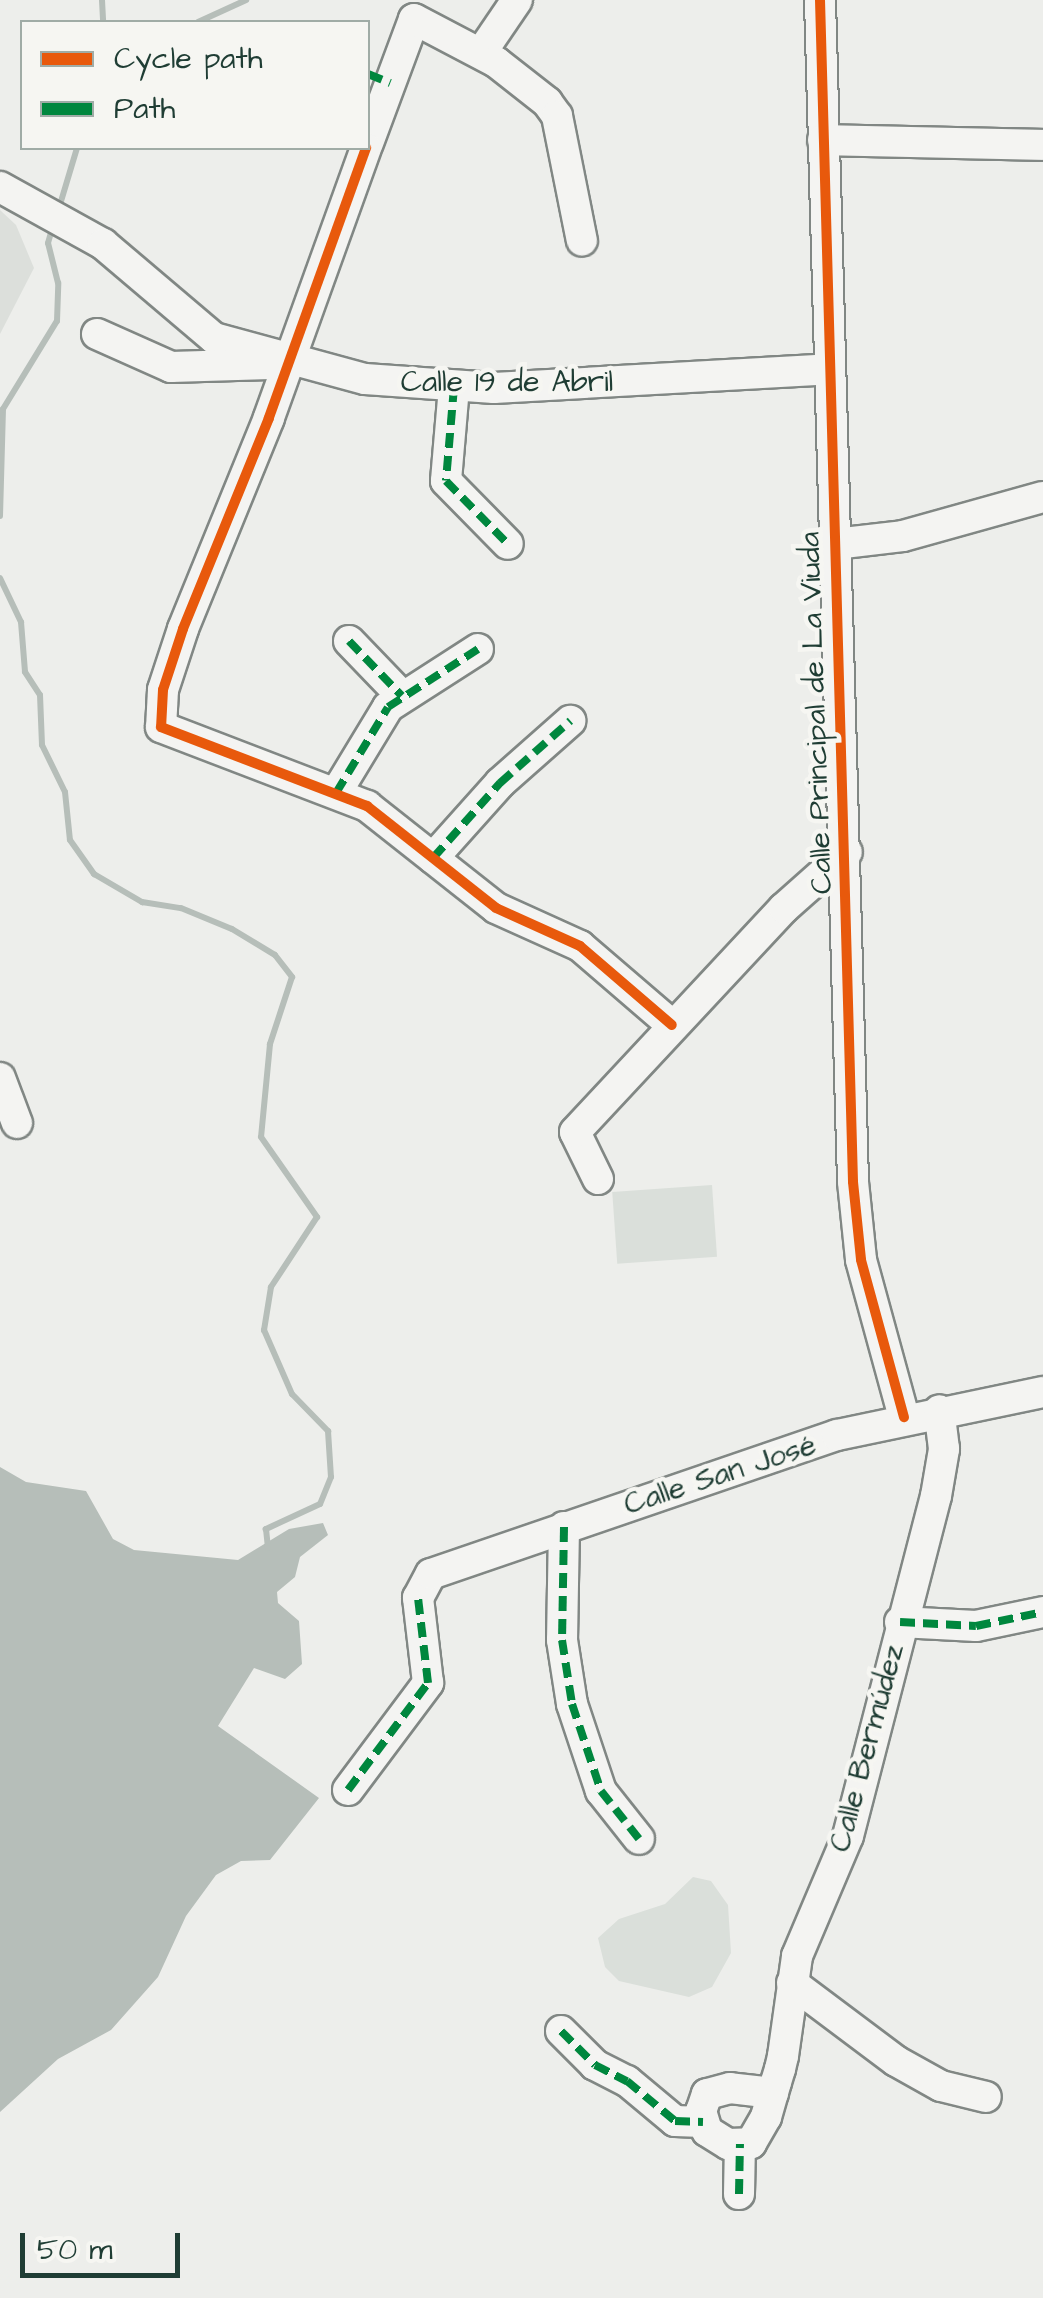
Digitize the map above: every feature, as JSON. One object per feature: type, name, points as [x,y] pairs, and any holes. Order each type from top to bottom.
[{"type":"street","points":[[481,53],[517,0]]},
{"type":"street","name":"Calle Principal de La Viuda","points":[[820,0],[857,1233],[904,1418]]},
{"type":"street","points":[[370,124],[379,78],[414,19],[481,53],[528,86],[558,116],[582,241]]},
{"type":"street","points":[[824,140],[1043,146]]},
{"type":"street","points":[[364,150],[288,362],[215,543],[162,690],[158,720],[177,737],[336,793],[388,819],[496,908],[580,946],[672,1025]]},
{"type":"street","name":"Calle 19 de Abril","points":[[0,187],[103,244],[214,338],[288,362],[365,379],[454,387],[830,369]]},
{"type":"street","points":[[97,334],[171,367],[288,362]]},
{"type":"street","points":[[454,387],[446,481],[508,544]]},
{"type":"street","points":[[835,544],[902,536],[1043,497]]},
{"type":"street","points":[[350,641],[402,696]]},
{"type":"street","points":[[336,793],[374,724],[402,696],[478,649]]},
{"type":"street","points":[[433,858],[529,754],[570,721]]},
{"type":"street","points":[[598,1179],[576,1132],[672,1025],[847,852]]},
{"type":"street","points":[[0,1078],[17,1123]]},
{"type":"street","name":"Calle San José","points":[[348,1790],[428,1683],[418,1598],[431,1574],[564,1526],[904,1418],[1043,1392]]},
{"type":"street","name":"Calle Bermúdez","points":[[739,2194],[749,2141],[773,2092],[802,1937],[848,1836],[942,1467],[939,1410]]},
{"type":"street","points":[[564,1526],[562,1640],[572,1704],[601,1791],[639,1840]]},
{"type":"street","points":[[900,1622],[976,1626],[1043,1612]]},
{"type":"street","points":[[792,1983],[896,2062],[941,2086],[986,2097]]},
{"type":"street","points":[[561,2031],[595,2065],[627,2080],[675,2121],[703,2122]]},
{"type":"street","points":[[749,2141],[715,2140],[703,2122],[702,2100],[717,2090],[773,2092]]},
{"type":"shaded area","points":[[0,210],[16,225],[34,268],[0,334]]},
{"type":"shaded area","points":[[712,1185],[717,1257],[617,1264],[612,1192]]},
{"type":"shaded area","points":[[0,1467],[26,1482],[86,1491],[113,1539],[134,1550],[238,1560],[289,1529],[323,1523],[328,1535],[300,1557],[295,1577],[277,1592],[278,1603],[299,1621],[302,1664],[285,1679],[254,1668],[218,1726],[319,1798],[270,1860],[241,1861],[216,1875],[186,1916],[158,1977],[111,2030],[58,2059],[0,2112]]},
{"type":"shaded area","points":[[693,1877],[711,1881],[728,1905],[731,1953],[712,1987],[689,1997],[619,1981],[605,1967],[598,1938],[619,1919],[665,1904]]},
{"type":"waterway","points":[[102,0],[103,20]]},
{"type":"waterway","points":[[202,20],[246,0]]},
{"type":"waterway","points":[[59,208],[76,150]]},
{"type":"waterway","points":[[0,516],[3,409],[57,321],[58,283],[48,243],[53,225]]},
{"type":"waterway","points":[[0,578],[21,622],[25,672],[40,695],[42,745],[65,792],[70,840],[94,874],[142,902],[181,908],[232,929],[275,955],[292,977],[270,1044],[261,1137],[317,1217],[271,1287],[264,1330],[292,1394],[328,1431],[331,1477],[320,1504],[266,1529],[268,1548]]},
{"type":"marked path","points":[[370,75],[390,83]]},
{"type":"marked path","points":[[454,387],[446,481],[508,544]]},
{"type":"marked path","points":[[349,641],[402,696]]},
{"type":"marked path","points":[[336,793],[388,707],[478,649]]},
{"type":"marked path","points":[[433,858],[500,783],[570,721]]},
{"type":"marked path","points":[[564,1527],[562,1640],[572,1704],[601,1791],[639,1839]]},
{"type":"marked path","points":[[348,1790],[428,1683],[418,1598]]},
{"type":"marked path","points":[[900,1622],[976,1626],[1043,1612]]},
{"type":"marked path","points":[[561,2031],[595,2065],[627,2081],[675,2121],[703,2122]]},
{"type":"marked path","points":[[739,2194],[740,2144]]},
{"type":"cycle path","points":[[820,0],[853,1182],[861,1260],[904,1417]]},
{"type":"cycle path","points":[[365,150],[269,418],[183,629],[163,690],[161,727],[367,806],[496,908],[580,946],[672,1025]]}]
